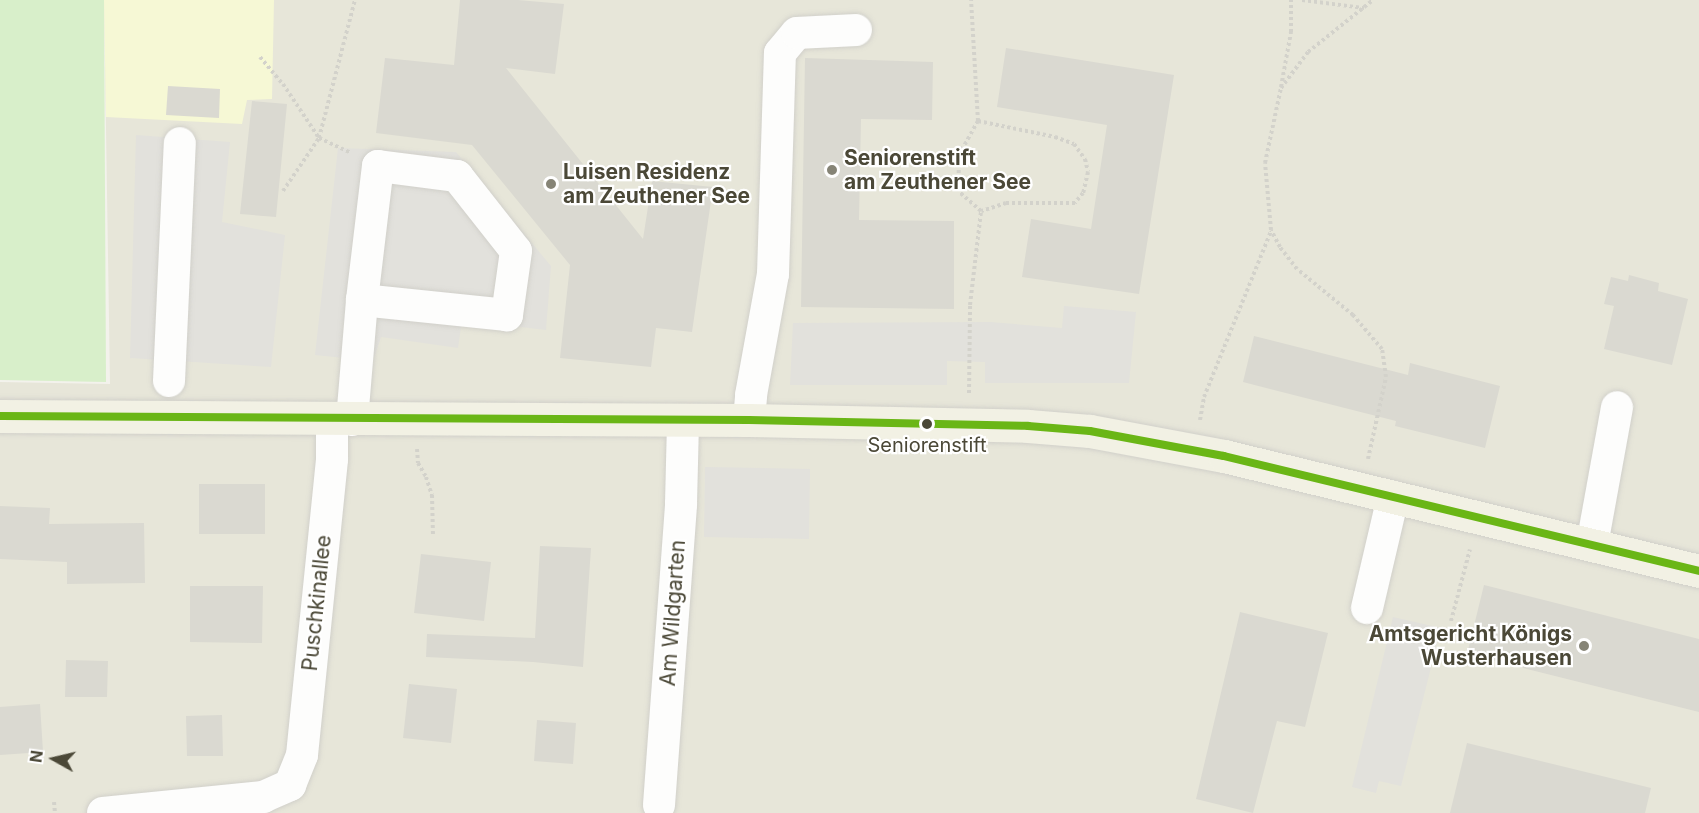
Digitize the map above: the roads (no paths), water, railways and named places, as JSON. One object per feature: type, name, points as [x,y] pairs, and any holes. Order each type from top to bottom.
[{"type":"main road","points":[[0,416],[342,420],[749,420],[1028,426],[1090,431],[1191,434],[1393,497],[1699,571]]},
{"type":"street","points":[[749,420],[773,274],[780,53],[797,33],[856,30]]},
{"type":"street","points":[[169,381],[180,143]]},
{"type":"street","name":"Puschkinallee","points":[[103,813],[263,797],[290,785],[302,755],[332,459],[342,420],[362,300],[378,166],[457,176],[516,251],[507,315],[362,300]]},
{"type":"street","points":[[1592,545],[1617,407]]},
{"type":"street","name":"Am Wildgarten","points":[[659,805],[680,514],[683,420]]},
{"type":"street","points":[[1368,608],[1393,497]]},
{"type":"place","name":"Seniorenstift am Zeuthener See","points":[[832,170]]},
{"type":"place","name":"Luisen Residenz am Zeuthener See","points":[[551,184]]},
{"type":"place","name":"Seniorenstift","points":[[927,424]]},
{"type":"place","name":"Amtsgericht Königs Wusterhausen","points":[[1584,646]]}]
